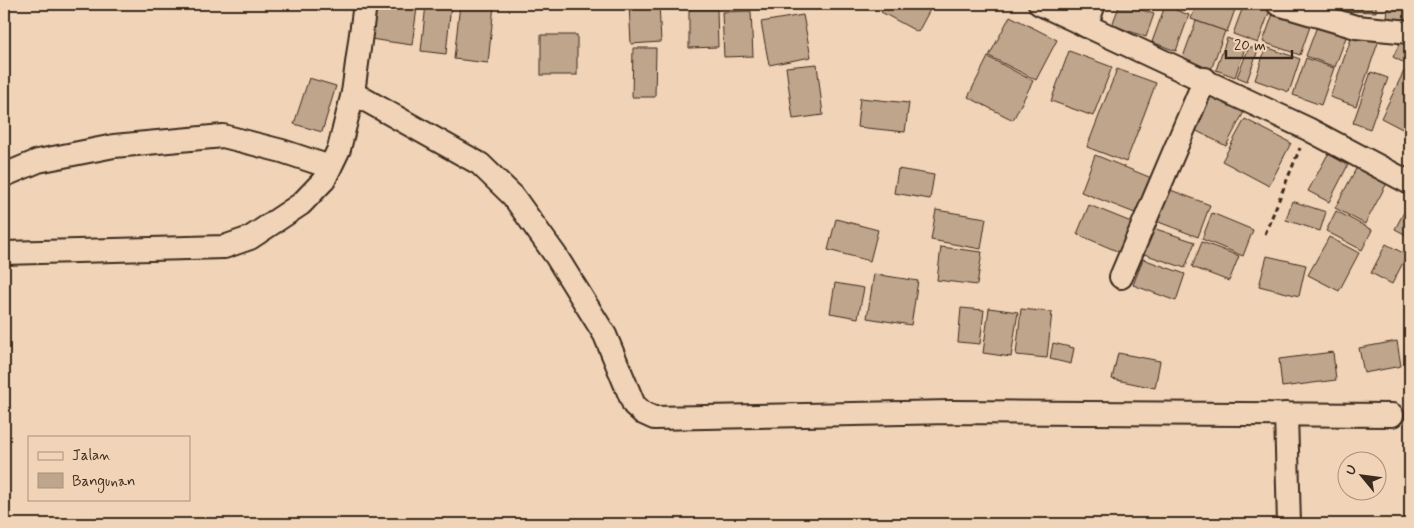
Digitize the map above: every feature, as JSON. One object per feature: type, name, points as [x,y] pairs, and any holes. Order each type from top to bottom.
[{"type":"street","points":[[4,253],[224,247],[250,238],[302,204],[324,180],[339,149],[353,94],[365,4]]},
{"type":"street","points":[[1040,4],[1308,129],[1410,183]]},
{"type":"street","points":[[1086,26],[1094,4]]},
{"type":"street","points":[[1278,4],[1356,26],[1410,32]]},
{"type":"street","points":[[1121,277],[1204,80]]},
{"type":"street","points":[[353,94],[480,164],[514,196],[556,256],[605,335],[634,405],[643,413],[654,418],[950,412],[1286,422],[1392,415]]},
{"type":"street","points":[[7,174],[38,161],[114,146],[223,136],[282,151],[330,167]]},
{"type":"street","points":[[1286,422],[1289,524]]},
{"type":"path","points":[[1265,234],[1308,129]]},
{"type":"building","points":[[375,4],[417,8],[412,45],[370,39]]},
{"type":"building","points":[[426,4],[451,4],[446,54],[421,51]]},
{"type":"building","points":[[460,4],[494,5],[488,63],[454,59]]},
{"type":"building","points":[[629,4],[659,4],[661,42],[631,44]]},
{"type":"building","points":[[886,4],[933,4],[918,32],[881,12]]},
{"type":"building","points":[[1120,4],[1154,14],[1146,37],[1112,25]]},
{"type":"building","points":[[1197,4],[1237,4],[1227,32],[1191,19]]},
{"type":"building","points":[[1244,4],[1252,4],[1270,10],[1258,43],[1233,34]]},
{"type":"building","points":[[1345,4],[1376,4],[1376,12],[1344,11]]},
{"type":"building","points":[[1388,4],[1410,4],[1410,20],[1387,20]]},
{"type":"building","points":[[1165,6],[1189,15],[1176,51],[1152,42]]},
{"type":"building","points":[[1275,8],[1312,21],[1300,55],[1263,42]]},
{"type":"building","points":[[689,9],[717,9],[718,47],[689,48]]},
{"type":"building","points":[[751,11],[753,56],[724,57],[722,12]]},
{"type":"building","points":[[803,15],[811,57],[769,65],[761,22]]},
{"type":"building","points":[[1010,16],[1057,40],[1036,80],[989,56]]},
{"type":"building","points":[[1320,18],[1349,29],[1335,67],[1306,56]]},
{"type":"building","points":[[1196,21],[1225,31],[1211,70],[1182,60]]},
{"type":"building","points":[[1355,28],[1380,37],[1356,106],[1330,97]]},
{"type":"building","points":[[541,35],[577,35],[577,75],[541,75]]},
{"type":"building","points":[[1403,36],[1410,40],[1410,66],[1393,57]]},
{"type":"building","points":[[1227,38],[1246,45],[1235,77],[1216,70]]},
{"type":"building","points":[[1249,47],[1258,50],[1247,81],[1237,77]]},
{"type":"building","points":[[1266,47],[1300,59],[1289,92],[1255,80]]},
{"type":"building","points":[[633,48],[656,48],[655,97],[632,97]]},
{"type":"building","points":[[1069,51],[1112,67],[1093,116],[1051,101]]},
{"type":"building","points":[[988,57],[1033,81],[1013,120],[968,97]]},
{"type":"building","points":[[1306,58],[1334,68],[1321,105],[1293,95]]},
{"type":"building","points":[[817,64],[823,115],[793,119],[786,67]]},
{"type":"building","points":[[1117,69],[1156,83],[1126,162],[1087,147]]},
{"type":"building","points":[[1404,71],[1410,74],[1410,133],[1381,118]]},
{"type":"building","points":[[1371,72],[1388,78],[1370,129],[1353,123]]},
{"type":"building","points":[[309,78],[336,86],[322,132],[294,124]]},
{"type":"building","points":[[1208,91],[1245,110],[1226,146],[1189,127]]},
{"type":"building","points":[[860,98],[909,103],[905,132],[857,127]]},
{"type":"building","points":[[1245,119],[1291,143],[1269,186],[1222,161]]},
{"type":"building","points":[[1328,154],[1348,165],[1329,202],[1308,191]]},
{"type":"building","points":[[1095,155],[1154,179],[1140,215],[1081,192]]},
{"type":"building","points":[[1357,167],[1387,183],[1365,224],[1335,208]]},
{"type":"building","points":[[898,169],[934,175],[930,199],[894,193]]},
{"type":"building","points":[[1168,189],[1210,205],[1198,237],[1156,221]]},
{"type":"building","points":[[1292,201],[1326,212],[1320,231],[1286,220]]},
{"type":"building","points":[[1410,201],[1410,237],[1395,229]]},
{"type":"building","points":[[1089,205],[1136,224],[1124,254],[1077,234]]},
{"type":"building","points":[[936,210],[986,218],[981,249],[931,240]]},
{"type":"building","points":[[1336,211],[1372,230],[1362,250],[1326,231]]},
{"type":"building","points":[[1212,213],[1253,230],[1243,256],[1202,239]]},
{"type":"building","points":[[836,219],[878,230],[870,261],[828,250]]},
{"type":"building","points":[[1153,228],[1195,242],[1185,268],[1144,254]]},
{"type":"building","points":[[1329,237],[1359,253],[1339,291],[1308,275]]},
{"type":"building","points":[[1202,242],[1239,256],[1229,281],[1192,267]]},
{"type":"building","points":[[1386,244],[1407,255],[1392,284],[1371,273]]},
{"type":"building","points":[[941,247],[982,252],[977,285],[937,280]]},
{"type":"building","points":[[1267,256],[1306,265],[1299,296],[1259,286]]},
{"type":"building","points":[[1143,259],[1185,274],[1176,301],[1133,285]]},
{"type":"building","points":[[874,274],[918,281],[911,325],[867,318]]},
{"type":"building","points":[[835,283],[864,288],[858,318],[830,313]]},
{"type":"building","points":[[961,308],[984,310],[980,344],[958,342]]},
{"type":"building","points":[[989,308],[1018,312],[1011,357],[983,353]]},
{"type":"building","points":[[1021,309],[1052,312],[1047,358],[1016,355]]},
{"type":"building","points":[[1397,341],[1401,366],[1364,373],[1359,348]]},
{"type":"building","points":[[1053,343],[1074,348],[1071,364],[1050,359]]},
{"type":"building","points":[[1333,352],[1336,380],[1282,387],[1279,359]]},
{"type":"building","points":[[1118,353],[1160,361],[1155,388],[1112,379]]}]
